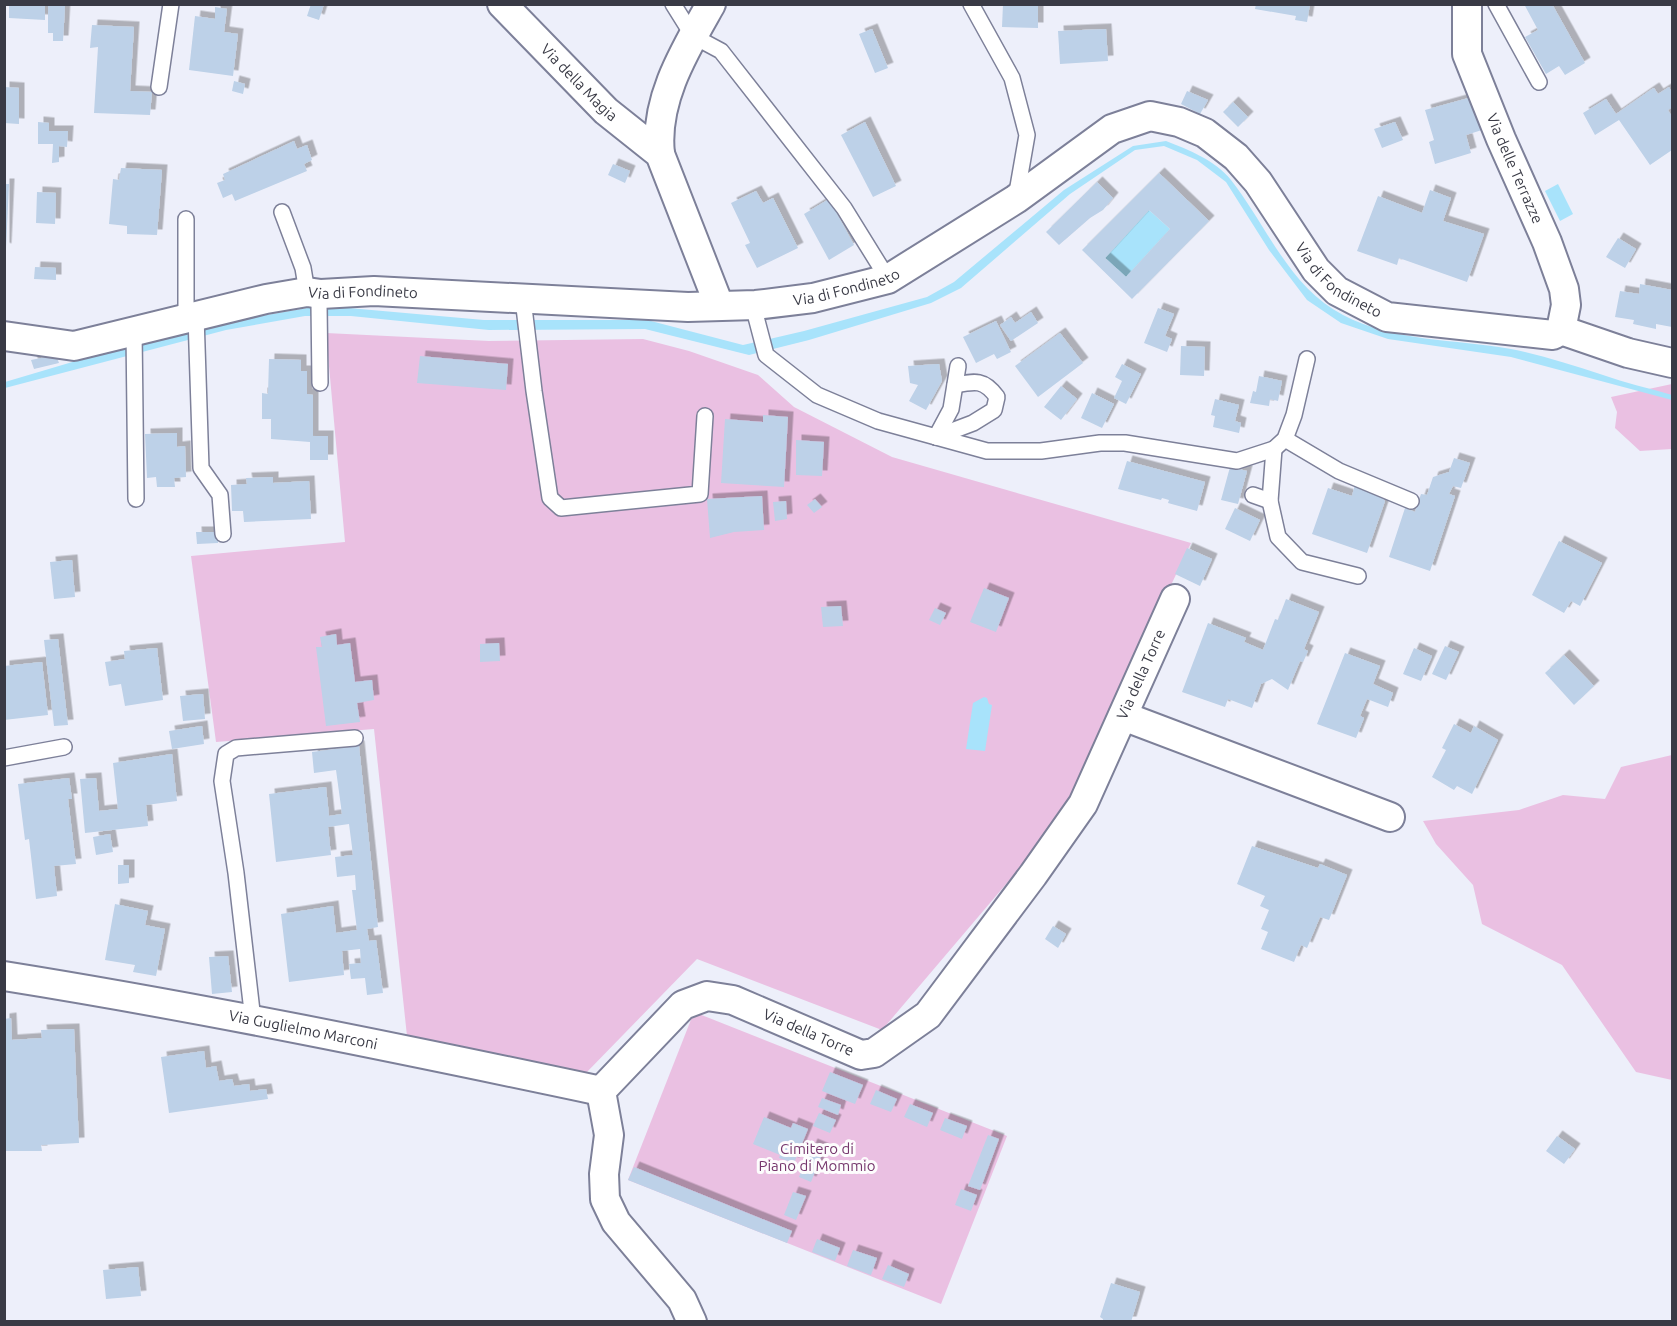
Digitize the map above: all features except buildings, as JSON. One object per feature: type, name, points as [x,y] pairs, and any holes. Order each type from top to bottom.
[{"type":"street","name":"Via della Magia","points":[[502,4],[606,111],[660,154]]},
{"type":"street","points":[[711,4],[667,91],[658,136],[660,154],[719,305]]},
{"type":"street","name":"Via delle Terrazze","points":[[1467,4],[1467,54],[1501,139],[1547,242],[1564,289],[1566,305],[1561,330]]},
{"type":"street","name":"Via di Fondineto","points":[[4,336],[74,346],[134,336],[193,320],[316,296],[374,291],[524,307],[719,305],[756,311],[888,279],[1016,199],[1112,129],[1150,116],[1179,122],[1205,133],[1236,157],[1257,182],[1316,270],[1337,291],[1387,317],[1553,335],[1561,330]]},
{"type":"street","points":[[1561,330],[1628,353],[1672,363]]},
{"type":"street","name":"Via della Torre","points":[[601,1091],[683,1005],[707,996],[733,1000],[861,1055],[874,1053],[927,1015],[1033,875],[1083,804],[1175,599]]},
{"type":"street","points":[[1123,716],[1390,817]]},
{"type":"street","name":"Via Guglielmo Marconi","points":[[4,976],[88,989],[358,1040],[601,1091]]},
{"type":"street","points":[[601,1091],[609,1135],[604,1174],[605,1199],[616,1222],[682,1300],[692,1322]]},
{"type":"lane","points":[[159,87],[171,4]]},
{"type":"lane","points":[[673,4],[693,36],[721,51],[844,208],[888,279]]},
{"type":"lane","points":[[972,4],[1012,78],[1027,135],[1016,199]]},
{"type":"lane","points":[[1496,4],[1539,82]]},
{"type":"lane","points":[[282,212],[316,296],[320,383]]},
{"type":"lane","points":[[186,219],[193,320],[198,346],[201,468],[220,495],[223,534]]},
{"type":"lane","points":[[524,307],[550,498],[561,508],[700,494],[705,416]]},
{"type":"lane","points":[[756,311],[766,355],[817,395],[878,421],[987,451],[1041,452],[1100,443],[1125,443],[1237,461],[1280,444],[1411,501]]},
{"type":"lane","points":[[134,336],[136,499]]},
{"type":"lane","points":[[1307,359],[1294,415],[1280,444],[1270,501],[1278,537],[1302,562],[1358,576]]},
{"type":"lane","points":[[936,437],[951,409],[958,366]]},
{"type":"lane","points":[[936,437],[973,423],[994,410],[997,397],[989,386],[974,381],[955,385]]},
{"type":"lane","points":[[1252,495],[1270,501]]},
{"type":"lane","points":[[253,1020],[236,873],[222,781],[226,754],[236,748],[355,738]]},
{"type":"lane","points":[[4,758],[64,747]]},
{"type":"green space","points":[[326,333],[489,341],[643,339],[689,351],[758,375],[794,407],[892,457],[1191,543],[1058,823],[882,1030],[697,959],[586,1073],[407,1036],[374,729],[216,742],[191,556],[345,542]]},
{"type":"green space","points":[[1672,384],[1672,449],[1640,451],[1615,428],[1617,412],[1611,397]]},
{"type":"green space","points":[[1672,755],[1672,1080],[1636,1072],[1562,965],[1482,924],[1473,885],[1436,844],[1423,821],[1519,810],[1563,795],[1605,799],[1621,767]]},
{"type":"green space","name":"Cimitero di Piano di Mommio","points":[[694,1012],[1007,1136],[941,1304],[628,1180]]},
{"type":"water","points":[[1166,141],[1201,156],[1225,173],[1293,272],[1324,303],[1343,315],[1363,324],[1404,335],[1534,354],[1672,395],[1672,400],[1511,357],[1388,339],[1341,323],[1307,300],[1269,250],[1226,182],[1197,160],[1164,146],[1135,150],[1070,194],[961,288],[931,303],[809,340],[749,355],[645,329],[489,330],[351,316],[305,316],[226,330],[5,388],[5,382],[106,352],[226,322],[307,308],[349,308],[484,320],[647,320],[743,345],[804,331],[927,297],[954,282],[1064,190],[1133,146]]},
{"type":"water","points":[[1558,184],[1573,214],[1560,221],[1545,191]]},
{"type":"water","points":[[1149,210],[1170,229],[1126,277],[1105,258]]},
{"type":"water","points":[[984,697],[992,705],[985,751],[966,749],[973,703]]}]
